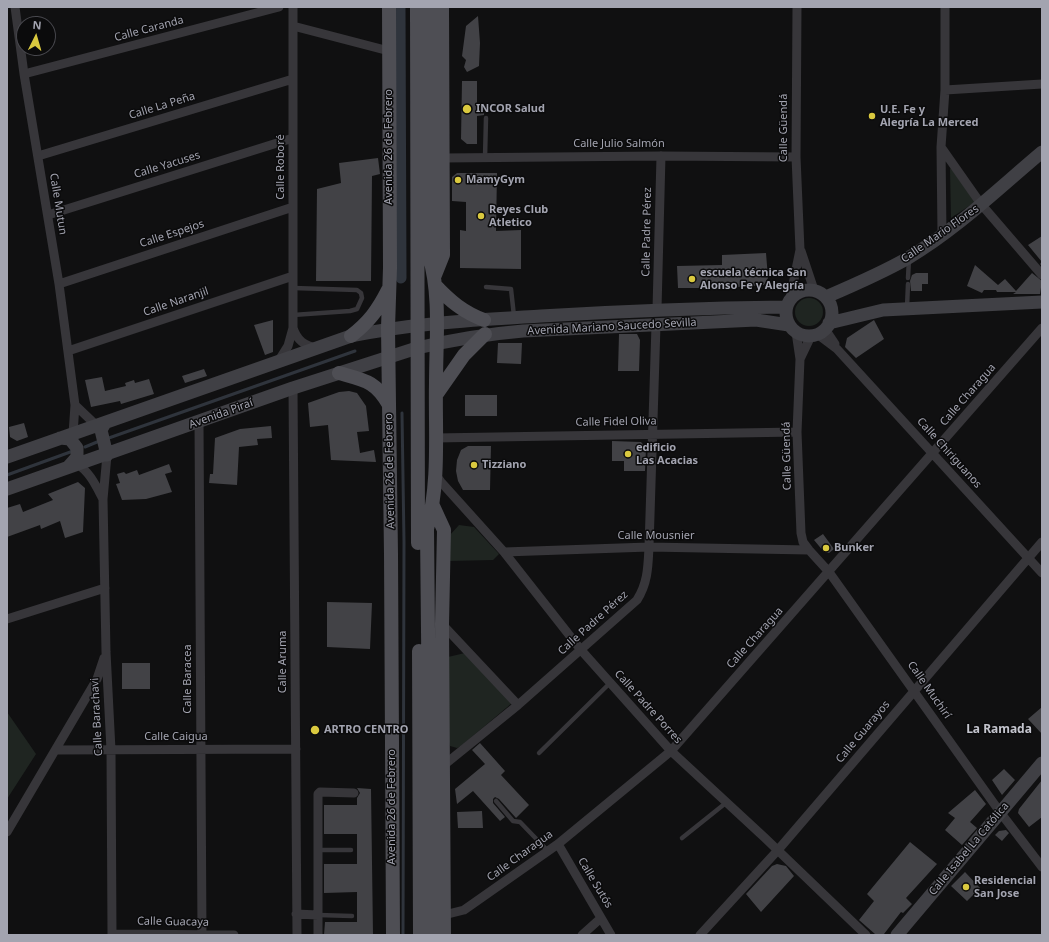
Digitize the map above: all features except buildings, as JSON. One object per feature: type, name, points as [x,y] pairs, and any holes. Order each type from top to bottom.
[{"type":"main road","name":"Avenida 26 de Febrero","points":[[389,7],[390,286],[388,328],[392,935]]},
{"type":"main road","points":[[417,7],[420,935]]},
{"type":"main road","points":[[428,7],[429,255],[435,280],[436,324],[435,474],[433,506],[427,529],[431,935]]},
{"type":"main road","points":[[435,280],[443,256],[442,7]]},
{"type":"main road","points":[[435,280],[457,306],[469,314],[484,320]]},
{"type":"main road","points":[[351,336],[367,323],[379,307],[390,286]]},
{"type":"main road","points":[[436,395],[464,355],[485,334]]},
{"type":"main road","points":[[340,373],[372,384],[383,393],[389,405]]},
{"type":"main road","points":[[433,506],[444,530],[442,624],[444,935]]},
{"type":"main road","points":[[429,688],[442,648]]},
{"type":"street","name":"Calle Mutun","points":[[15,7],[24,74],[59,284],[75,405],[73,434]]},
{"type":"street","name":"Calle Caranda","points":[[24,74],[279,7]]},
{"type":"street","name":"Calle Roboré","points":[[277,362],[288,346],[293,328],[293,7]]},
{"type":"street","name":"Calle Güendá","points":[[788,303],[800,250],[796,157],[797,7]]},
{"type":"street","points":[[942,234],[941,147],[945,90],[945,7]]},
{"type":"street","points":[[293,26],[389,51]]},
{"type":"street","name":"Calle La Peña","points":[[38,156],[293,79]]},
{"type":"street","points":[[945,90],[1042,84]]},
{"type":"street","name":"Calle Yacuses","points":[[48,215],[293,138]]},
{"type":"street","points":[[941,147],[981,204],[1042,276]]},
{"type":"street","name":"Calle Mario Flores","points":[[826,297],[858,284],[909,257],[981,204],[1042,152]]},
{"type":"street","name":"Calle Julio Salmón","points":[[443,158],[661,156],[796,157]]},
{"type":"street","name":"Calle Padre Pérez","points":[[657,309],[661,156]]},
{"type":"street","name":"Calle Espejos","points":[[59,284],[293,207]]},
{"type":"street","name":"Calle Güendá","points":[[800,250],[814,290]]},
{"type":"street","name":"Calle Naranjil","points":[[68,352],[293,276]]},
{"type":"street","points":[[821,330],[832,307],[826,297],[814,290],[801,291],[788,303],[786,318],[792,328],[821,330],[876,311],[1042,302]]},
{"type":"street","name":"Avenida Mariano Saucedo Sevilla","points":[[436,324],[657,309],[788,303]]},
{"type":"street","name":"Avenida Mariano Saucedo Sevilla","points":[[436,344],[485,334],[523,330],[756,320],[792,328]]},
{"type":"street","points":[[7,457],[351,336],[388,328],[436,324]]},
{"type":"street","name":"Calle Padre Pérez","points":[[444,765],[518,705],[581,650],[637,600],[643,590],[648,574],[656,325]]},
{"type":"street","points":[[293,328],[296,336],[301,342],[317,348]]},
{"type":"street","name":"Calle Güendá","points":[[792,328],[800,359],[797,432],[801,534],[803,542],[809,550]]},
{"type":"street","name":"Calle Charagua","points":[[444,915],[464,910],[558,844],[671,751],[934,453],[1042,328]]},
{"type":"street","name":"Calle Güendá","points":[[800,359],[821,330]]},
{"type":"street","name":"Calle Chiriguanos","points":[[821,330],[1042,573]]},
{"type":"street","name":"Avenida Piraí","points":[[7,489],[123,450],[293,388],[417,348],[436,344]]},
{"type":"street","name":"Calle Aruma","points":[[293,388],[296,935]]},
{"type":"street","points":[[75,405],[101,425]]},
{"type":"street","name":"Calle Baracea","points":[[199,422],[202,935]]},
{"type":"street","points":[[101,425],[107,455]]},
{"type":"street","name":"Calle Fidel Oliva","points":[[435,438],[797,432]]},
{"type":"street","points":[[60,438],[70,439],[77,448],[77,457],[73,466]]},
{"type":"street","name":"Calle Barachavi","points":[[103,499],[113,461],[116,455],[123,450]]},
{"type":"street","name":"Calle Barachavi","points":[[107,455],[103,499],[106,652],[111,750],[112,934]]},
{"type":"street","name":"Calle Barachavi","points":[[73,466],[83,467],[93,480],[103,499]]},
{"type":"street","name":"Calle Padre Porres","points":[[435,474],[504,552],[581,650],[671,751],[778,850],[866,935]]},
{"type":"street","name":"Calle Guarayos","points":[[702,934],[778,850],[1042,542]]},
{"type":"street","name":"Calle Mousnier","points":[[504,552],[649,547],[809,550]]},
{"type":"street","name":"Calle Muchirí","points":[[809,550],[829,572],[1000,812],[1042,867]]},
{"type":"street","points":[[7,619],[105,588]]},
{"type":"street","points":[[442,624],[518,705]]},
{"type":"street","points":[[7,832],[97,678],[106,652]]},
{"type":"street","name":"Calle Caigua","points":[[56,750],[296,749]]},
{"type":"street","name":"Calle Isabel La Católica","points":[[897,935],[1042,763]]},
{"type":"street","points":[[318,935],[318,794],[320,792],[354,793]]},
{"type":"street","name":"Calle Sutós","points":[[558,844],[611,935]]},
{"type":"street","points":[[296,914],[318,915]]},
{"type":"street","points":[[582,935],[602,918]]},
{"type":"street","name":"Calle Guacaya","points":[[112,934],[234,935]]},
{"type":"lane","points":[[485,158],[486,118]]},
{"type":"lane","points":[[908,278],[909,257]]},
{"type":"lane","points":[[907,309],[908,284]]},
{"type":"lane","points":[[293,288],[356,290],[361,293],[362,298],[357,309],[350,311],[293,315]]},
{"type":"lane","points":[[486,288],[510,289],[512,291],[514,318]]},
{"type":"lane","points":[[539,753],[610,683]]},
{"type":"lane","points":[[496,801],[513,821],[520,822],[548,851]]},
{"type":"lane","points":[[682,838],[727,802]]},
{"type":"lane","points":[[318,850],[351,850]]},
{"type":"lane","points":[[318,915],[352,916]]},
{"type":"shaded area","points":[[951,168],[975,202],[951,218],[950,169]]},
{"type":"shaded area","points":[[809,298],[819,302],[823,312],[819,322],[809,326],[799,322],[795,312],[799,302]]},
{"type":"shaded area","points":[[459,525],[474,527],[499,554],[493,560],[448,561],[450,535]]},
{"type":"shaded area","points":[[465,653],[512,703],[457,748],[450,746],[449,742],[448,657]]},
{"type":"shaded area","points":[[7,712],[36,754],[7,799]]},
{"type":"waterway","points":[[400,7],[401,278]]},
{"type":"waterway","points":[[106,439],[355,351]]},
{"type":"waterway","points":[[402,413],[404,542],[403,935]]},
{"type":"waterway","points":[[85,447],[97,442]]},
{"type":"waterway","points":[[7,475],[73,451]]},
{"type":"place","name":"INCOR Salud","points":[[467,109]]},
{"type":"place","name":"U.E. Fe y Alegría La Merced","points":[[872,116]]},
{"type":"place","name":"MamyGym","points":[[458,180]]},
{"type":"place","name":"Reyes Club Atletico","points":[[481,216]]},
{"type":"place","name":"escuela técnica San Alonso Fe y Alegría","points":[[692,279]]},
{"type":"place","name":"edificio Las Acacias","points":[[628,454]]},
{"type":"place","name":"Tizziano","points":[[474,465]]},
{"type":"place","name":"Bunker","points":[[826,548]]},
{"type":"place","name":"ARTRO CENTRO","points":[[315,730]]},
{"type":"place","name":"Residencial San Jose","points":[[966,887]]},
{"type":"district","name":"La Ramada","points":[[999,730]]}]
